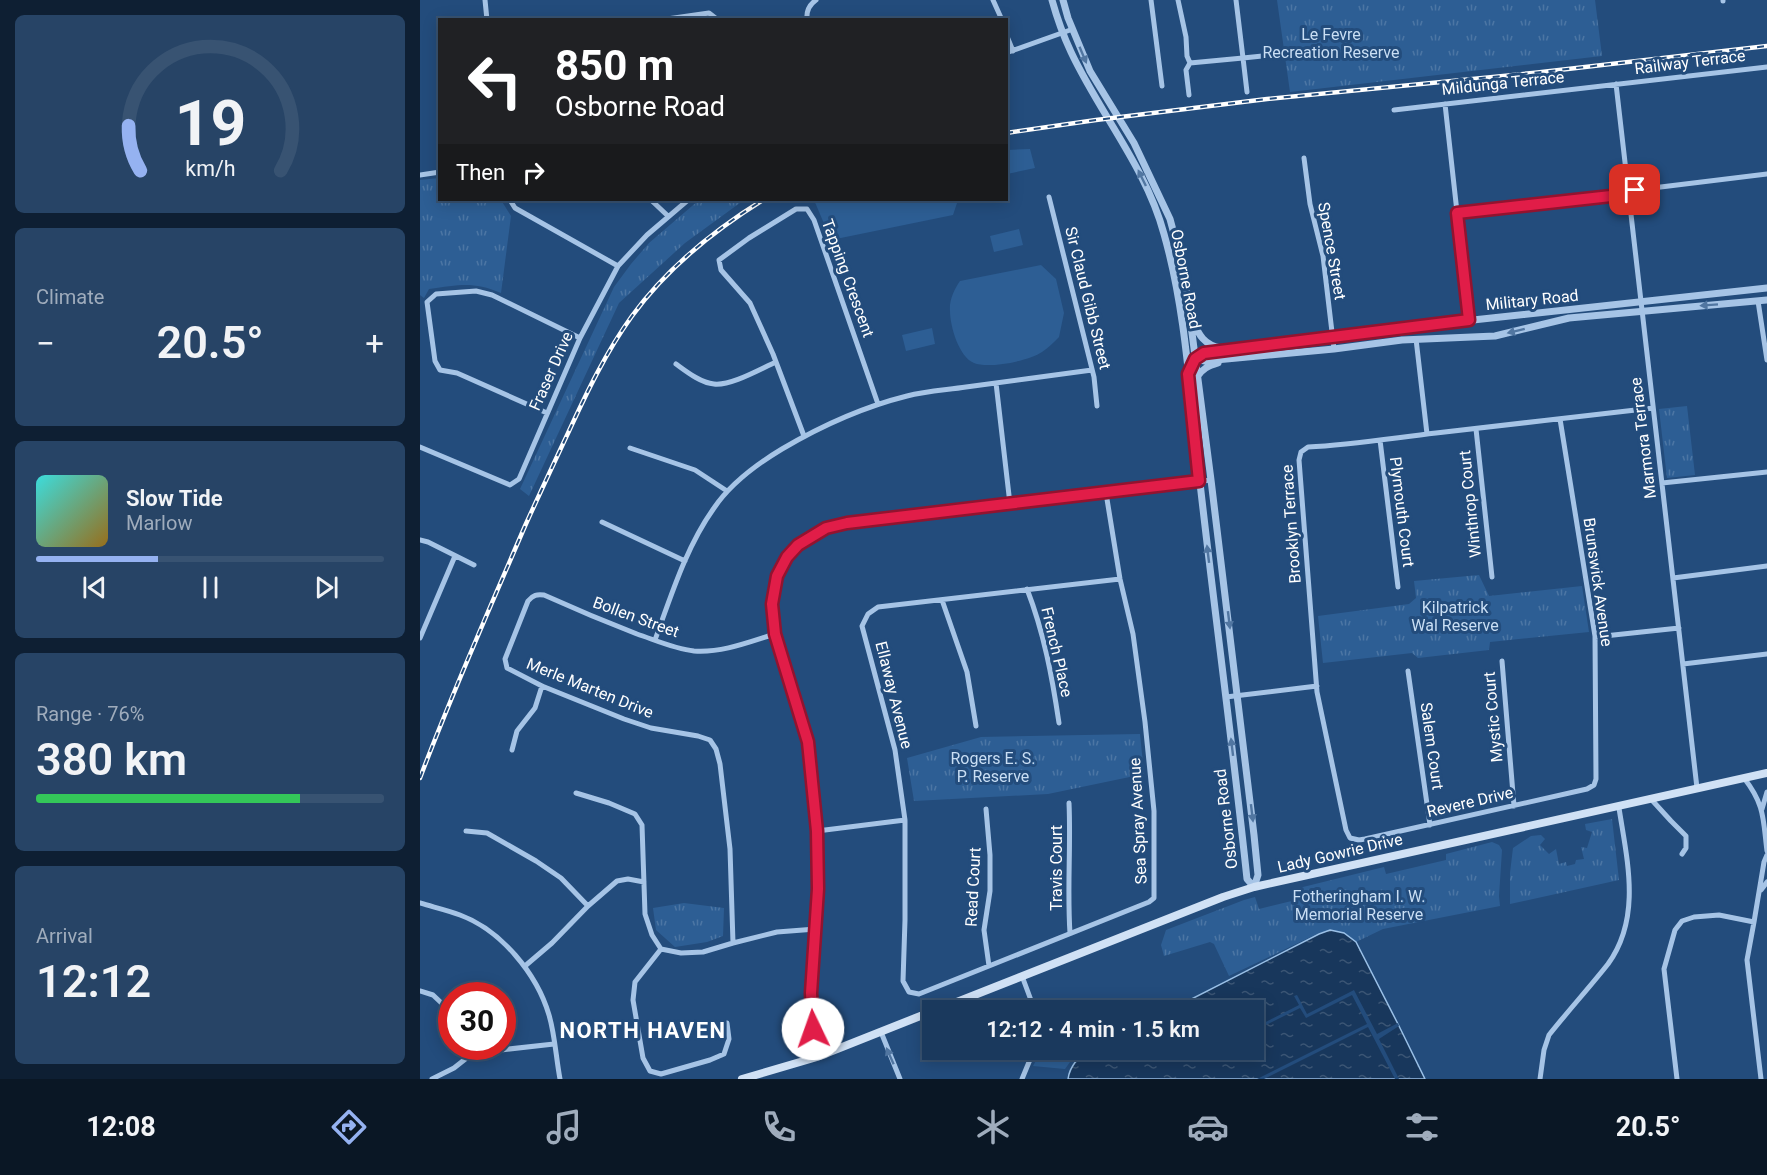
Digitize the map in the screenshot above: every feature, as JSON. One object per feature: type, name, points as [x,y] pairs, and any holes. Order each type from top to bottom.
[{"type":"main road","name":"Lady Gowrie Drive","points":[[961,1000],[1223,897],[1254,888],[1767,773]]},
{"type":"main road","name":"Lady Gowrie Drive","points":[[742,1079],[817,1057],[922,1015]]},
{"type":"street","points":[[485,0],[487,18]]},
{"type":"street","points":[[807,18],[809,6],[816,0]]},
{"type":"street","points":[[993,0],[1001,18]]},
{"type":"street","name":"Osborne Road","points":[[1052,0],[1063,33],[1083,76],[1143,179],[1164,231],[1172,264],[1185,345],[1247,879],[1254,888]]},
{"type":"street","name":"Osborne Road","points":[[1064,0],[1090,71],[1134,143],[1170,219],[1184,271],[1238,695],[1258,875],[1254,888]]},
{"type":"street","points":[[1150,0],[1162,86]]},
{"type":"street","points":[[1179,0],[1186,37],[1186,56],[1190,63]]},
{"type":"street","points":[[1236,0],[1247,92]]},
{"type":"street","points":[[674,18],[709,13],[715,18]]},
{"type":"street","points":[[1010,52],[1073,29]]},
{"type":"street","points":[[1190,63],[1282,54]]},
{"type":"street","points":[[1189,95],[1186,70],[1190,63]]},
{"type":"street","name":"Railway Terrace","points":[[1616,84],[1767,67]]},
{"type":"street","name":"Mildunga Terrace","points":[[1394,110],[1616,84]]},
{"type":"street","name":"Marmora Terrace","points":[[1616,84],[1697,788]]},
{"type":"street","points":[[1445,104],[1469,320]]},
{"type":"street","name":"Spence Street","points":[[1304,158],[1310,204],[1323,256],[1334,349]]},
{"type":"street","points":[[420,175],[438,172]]},
{"type":"street","points":[[1457,213],[1620,195],[1628,191],[1767,174]]},
{"type":"street","name":"Sir Claud Gibb Street","points":[[1049,197],[1092,370],[1097,406]]},
{"type":"street","points":[[511,201],[515,208],[618,266]]},
{"type":"street","points":[[652,201],[668,216]]},
{"type":"street","name":"Fraser Drive","points":[[420,447],[510,485],[519,479],[580,338],[618,266],[647,235],[687,201]]},
{"type":"street","name":"Tapping Crescent","points":[[804,436],[776,362],[750,303],[721,270],[719,260],[796,209],[807,209],[814,220],[878,404]]},
{"type":"street","points":[[1156,210],[1170,219],[1164,231]]},
{"type":"street","name":"Military Road","points":[[1195,359],[1205,362],[1416,339],[1495,336],[1569,318],[1767,288]]},
{"type":"street","points":[[547,413],[457,373],[440,370],[435,361],[428,302],[436,294],[476,291],[492,295],[580,338]]},
{"type":"street","name":"Military Road","points":[[1195,359],[1204,353],[1469,320],[1642,306],[1767,300]]},
{"type":"street","points":[[1758,301],[1767,360]]},
{"type":"street","points":[[1189,316],[1201,338],[1208,344],[1212,347],[1231,350]]},
{"type":"street","points":[[1416,339],[1427,435]]},
{"type":"street","points":[[1185,345],[1195,359],[1188,374]]},
{"type":"street","points":[[1197,377],[1204,368],[1232,359]]},
{"type":"street","points":[[676,364],[691,375],[714,384],[728,382],[776,362]]},
{"type":"street","points":[[655,640],[685,561],[714,508],[727,491],[774,454],[804,436],[853,413],[910,395],[1092,370]]},
{"type":"street","points":[[996,383],[1010,504]]},
{"type":"street","name":"Brooklyn Terrace","points":[[1350,838],[1346,830],[1317,686],[1299,455],[1301,452],[1308,447],[1653,408]]},
{"type":"street","name":"Brunswick Avenue","points":[[1560,419],[1594,637],[1596,779],[1594,785]]},
{"type":"street","name":"Winthrop Court","points":[[1476,429],[1492,577]]},
{"type":"street","name":"Plymouth Court","points":[[1380,440],[1398,587]]},
{"type":"street","points":[[630,448],[695,470],[727,491]]},
{"type":"street","points":[[1662,483],[1767,472]]},
{"type":"street","points":[[817,1057],[811,993],[818,889],[817,831],[808,742],[775,634],[772,604],[777,576],[787,557],[798,545],[826,528],[847,523],[1211,480]]},
{"type":"street","name":"Sea Spray Avenue","points":[[919,994],[1149,902],[1154,898],[1154,811],[1145,722],[1133,634],[1120,579],[1106,493]]},
{"type":"street","points":[[602,522],[685,561]]},
{"type":"street","points":[[420,540],[474,565]]},
{"type":"street","points":[[420,636],[455,556]]},
{"type":"street","points":[[1673,578],[1767,566]]},
{"type":"street","name":"Ellaway Avenue","points":[[919,994],[909,992],[903,981],[906,820],[895,750],[862,626],[868,614],[878,607],[1120,579]]},
{"type":"street","name":"French Place","points":[[1027,589],[1051,671],[1059,723]]},
{"type":"street","name":"Bollen Street","points":[[528,601],[536,595],[544,595],[593,617],[655,640],[693,651],[738,646],[775,634]]},
{"type":"street","points":[[942,600],[967,672],[976,726]]},
{"type":"street","name":"Merle Marten Drive","points":[[528,601],[505,659],[507,668],[542,686],[633,722],[710,740],[716,749],[720,764],[730,849],[733,943]]},
{"type":"street","points":[[1594,637],[1678,628]]},
{"type":"street","points":[[1683,664],[1767,654]]},
{"type":"street","name":"Mystic Court","points":[[1502,661],[1514,806]]},
{"type":"street","name":"Salem Court","points":[[1408,671],[1430,825]]},
{"type":"street","points":[[512,750],[517,731],[535,708],[542,686]]},
{"type":"street","points":[[1226,697],[1317,686]]},
{"type":"street","points":[[1744,778],[1762,809],[1767,850]]},
{"type":"street","name":"Revere Drive","points":[[1350,838],[1359,840],[1430,825],[1587,789],[1594,785]]},
{"type":"street","points":[[1762,809],[1767,792]]},
{"type":"street","points":[[576,793],[635,814],[642,825],[645,914],[652,935],[661,949],[681,953],[703,952],[777,932],[816,929]]},
{"type":"street","points":[[1650,798],[1686,836],[1686,848],[1682,854]]},
{"type":"street","name":"Travis Court","points":[[1069,803],[1071,842],[1068,910],[1070,933]]},
{"type":"street","points":[[1540,1079],[1544,1050],[1549,1035],[1609,962],[1626,928],[1630,894],[1619,808]]},
{"type":"street","name":"Read Court","points":[[986,809],[990,891],[984,930],[989,966]]},
{"type":"street","points":[[817,831],[906,820]]},
{"type":"street","points":[[466,831],[487,833],[536,861],[561,878],[588,906]]},
{"type":"street","points":[[1761,1079],[1748,951],[1767,855]]},
{"type":"street","points":[[525,966],[617,881],[628,879],[644,882]]},
{"type":"street","points":[[1760,892],[1767,882]]},
{"type":"street","points":[[420,903],[462,915],[486,929],[494,934],[525,966],[536,983],[549,1016],[560,1079]]},
{"type":"street","points":[[1677,1079],[1664,969],[1675,930],[1685,920],[1693,917],[1719,915],[1754,922]]},
{"type":"street","points":[[661,949],[635,982],[633,1000],[643,1058],[650,1071],[661,1074],[724,1054],[729,1039],[727,1023]]},
{"type":"street","points":[[1022,976],[1031,1000]]},
{"type":"street","points":[[420,991],[433,995],[438,1000]]},
{"type":"street","points":[[881,1032],[900,1079]]},
{"type":"street","points":[[516,1048],[554,1044]]},
{"type":"street","points":[[432,1079],[464,1060]]},
{"type":"street","points":[[1022,1079],[1030,1060]]},
{"type":"green space","name":"Le Fevre Recreation Reserve","points":[[1277,0],[1595,0],[1602,56],[1290,92]]},
{"type":"green space","points":[[1030,149],[1035,168],[1008,174],[1008,150]]},
{"type":"green space","points":[[438,178],[438,201],[502,201],[511,216],[501,293],[466,285],[429,289],[424,298],[420,295],[420,180]]},
{"type":"green space","points":[[698,201],[743,201],[685,243],[619,303],[529,496],[520,489],[614,287],[649,243]]},
{"type":"green space","points":[[814,201],[958,201],[953,215],[831,240]]},
{"type":"green space","points":[[1019,229],[1023,245],[994,252],[990,236]]},
{"type":"green space","points":[[1041,265],[1056,279],[1064,313],[1059,337],[1042,352],[1018,361],[998,365],[980,365],[969,360],[956,340],[950,317],[951,299],[960,281]]},
{"type":"green space","points":[[932,328],[935,344],[906,351],[902,335]]},
{"type":"green space","points":[[1687,406],[1695,475],[1667,478],[1659,409]]},
{"type":"green space","name":"Kilpatrick Wal Reserve","points":[[1479,575],[1489,596],[1582,586],[1589,632],[1490,642],[1489,650],[1418,658],[1412,653],[1323,663],[1318,616],[1409,604],[1416,598],[1414,581]]},
{"type":"green space","name":"Rogers E. S. P. Reserve","points":[[1140,734],[1144,774],[1048,794],[914,801],[907,758],[981,737]]},
{"type":"green space","points":[[1612,819],[1619,880],[1510,904],[1513,848],[1531,836],[1541,835],[1545,839],[1540,845],[1549,854],[1556,849],[1559,864],[1566,862],[1567,866],[1575,864],[1576,860],[1584,859],[1581,847],[1587,848],[1592,832],[1586,830],[1585,824]]},
{"type":"green space","name":"Fotheringham I. W. Memorial Reserve","points":[[1492,842],[1499,845],[1502,850],[1500,906],[1383,929],[1356,942],[1339,932],[1319,933],[1229,976],[1214,944],[1210,942],[1164,956],[1161,945],[1166,930],[1244,900],[1255,897],[1259,909],[1300,899],[1299,888],[1384,867],[1386,874],[1446,860],[1446,854]]},
{"type":"green space","points":[[684,903],[724,908],[723,936],[707,942],[675,947],[656,930],[653,908]]},
{"type":"green space","points":[[1036,1060],[1069,1060],[1070,1062],[1065,1069],[1033,1066]]},
{"type":"water","points":[[1330,930],[1344,933],[1356,942],[1425,1079],[1068,1079],[1071,1069],[1078,1060],[1264,1060],[1264,1000],[1190,1000]]},
{"type":"pier","points":[[1354,990],[1377,1034],[1398,1023],[1399,1026],[1379,1039],[1399,1079],[1395,1079],[1368,1027],[1264,1079],[1257,1079],[1367,1024],[1352,995],[1306,1018],[1300,1008],[1264,1026],[1264,1023],[1299,1005],[1294,996],[1297,995],[1307,1014]]},
{"type":"railway","points":[[1008,133],[1267,99],[1533,73],[1767,46]]},
{"type":"railway","points":[[420,778],[525,526],[583,402],[614,344],[632,316],[676,266],[726,224],[761,201]]},
{"type":"district","name":"NORTH HAVEN","points":[[643,1030]]},
{"type":"route","points":[[813,1029],[811,993],[818,889],[817,831],[808,742],[775,634],[772,604],[777,576],[787,557],[798,545],[826,528],[847,523],[1199,481],[1188,374],[1195,359],[1204,353],[1469,320],[1457,213],[1622,195],[1635,190]]}]
